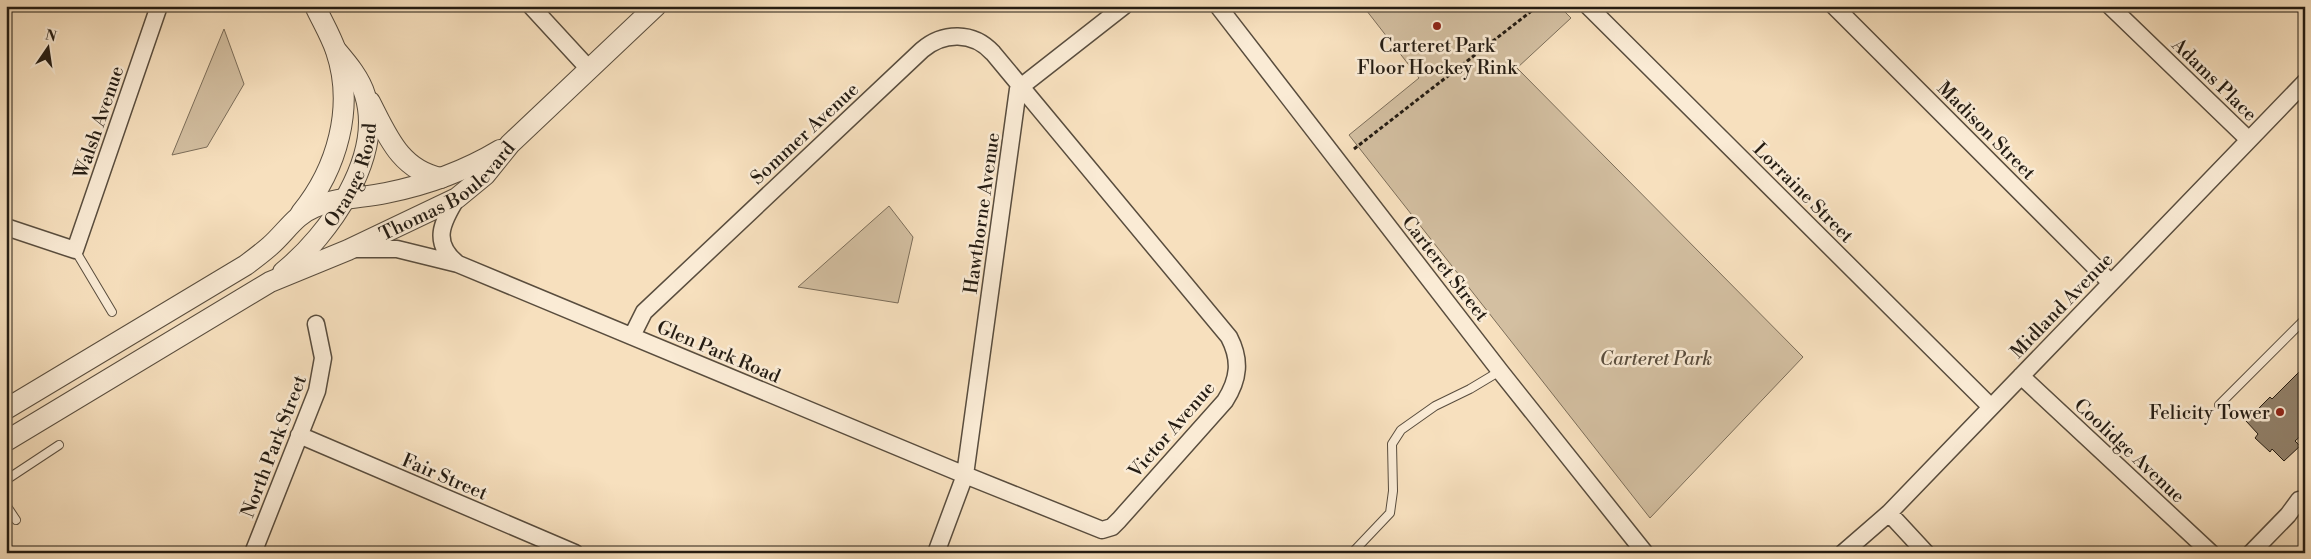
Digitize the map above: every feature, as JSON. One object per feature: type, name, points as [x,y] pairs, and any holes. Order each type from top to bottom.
[{"type":"street","name":"Walsh Avenue","points":[[75,250],[159,6]]},
{"type":"street","name":"Orange Road","points":[[270,282],[310,245],[346,198],[359,170],[366,143],[368,106],[362,86],[336,50],[315,6]]},
{"type":"street","points":[[531,6],[589,69]]},
{"type":"street","points":[[510,144],[656,6]]},
{"type":"street","points":[[1021,87],[1124,6]]},
{"type":"street","name":"Carteret Street","points":[[1218,6],[1500,371],[1645,553]]},
{"type":"street","name":"Lorraine Street","points":[[1588,6],[1991,407]]},
{"type":"street","name":"Madison Street","points":[[1834,6],[2111,282]]},
{"type":"street","name":"Adams Place","points":[[2110,6],[2249,140]]},
{"type":"street","name":"Sommer Avenue","points":[[632,336],[644,312],[930,43],[953,36],[964,36],[978,41],[990,50],[1021,87]]},
{"type":"street","name":"Orange Road","points":[[298,216],[308,204],[324,177],[335,151],[342,126],[344,90],[336,50]]},
{"type":"street","name":"Midland Avenue","points":[[1843,553],[1889,513],[2305,82]]},
{"type":"street","points":[[362,86],[388,138],[400,156],[416,170],[441,178]]},
{"type":"street","name":"Hawthorne Avenue","points":[[936,553],[965,475],[1018,89],[1021,87]]},
{"type":"street","name":"Victor Avenue","points":[[965,475],[1102,530],[1112,527],[1225,401],[1233,389],[1237,373],[1237,357],[1228,337],[1021,87]]},
{"type":"street","name":"Thomas Boulevard","points":[[6,409],[240,270],[270,246],[298,216],[326,203],[346,198],[384,194],[441,178],[477,163],[510,144]]},
{"type":"street","name":"Thomas Boulevard","points":[[6,441],[270,282],[348,250],[457,198],[485,175],[510,144]]},
{"type":"street","points":[[457,198],[445,218],[441,236],[446,253],[458,264]]},
{"type":"street","points":[[6,227],[75,250]]},
{"type":"street","name":"Glen Park Road","points":[[348,250],[397,249],[458,264],[965,475]]},
{"type":"street","name":"North Park Street","points":[[253,553],[321,376],[324,358],[316,324]]},
{"type":"street","name":"Coolidge Avenue","points":[[2021,376],[2211,553]]},
{"type":"street","name":"Fair Street","points":[[299,436],[574,553]]},
{"type":"street","points":[[2251,553],[2288,516],[2300,497]]},
{"type":"street","points":[[1889,513],[1926,553]]},
{"type":"lane","points":[[75,250],[112,312]]},
{"type":"lane","points":[[2219,405],[2305,319]]},
{"type":"lane","points":[[1352,553],[1390,513],[1394,491],[1392,444],[1401,430],[1435,406],[1470,389],[1500,371]]},
{"type":"lane","points":[[6,480],[60,445]]},
{"type":"lane","points":[[6,505],[16,520]]},
{"type":"path","points":[[1354,149],[1538,6]]},
{"type":"green space","name":"Carteret Park","points":[[1363,6],[1559,6],[1571,18],[1517,68],[1803,357],[1650,518],[1349,135],[1419,78]]},
{"type":"green space","points":[[224,29],[244,84],[207,147],[172,155]]},
{"type":"green space","points":[[889,206],[913,237],[898,303],[798,287]]},
{"type":"building","name":"Felicity Tower","points":[[2305,366],[2305,432],[2295,441],[2300,446],[2284,461],[2272,449],[2270,452],[2255,438],[2258,434],[2246,421],[2270,397],[2272,399]]},
{"type":"place","name":"Carteret Park Floor Hockey Rink","points":[[1437,26]]},
{"type":"place","name":"Felicity Tower","points":[[2280,412]]}]
